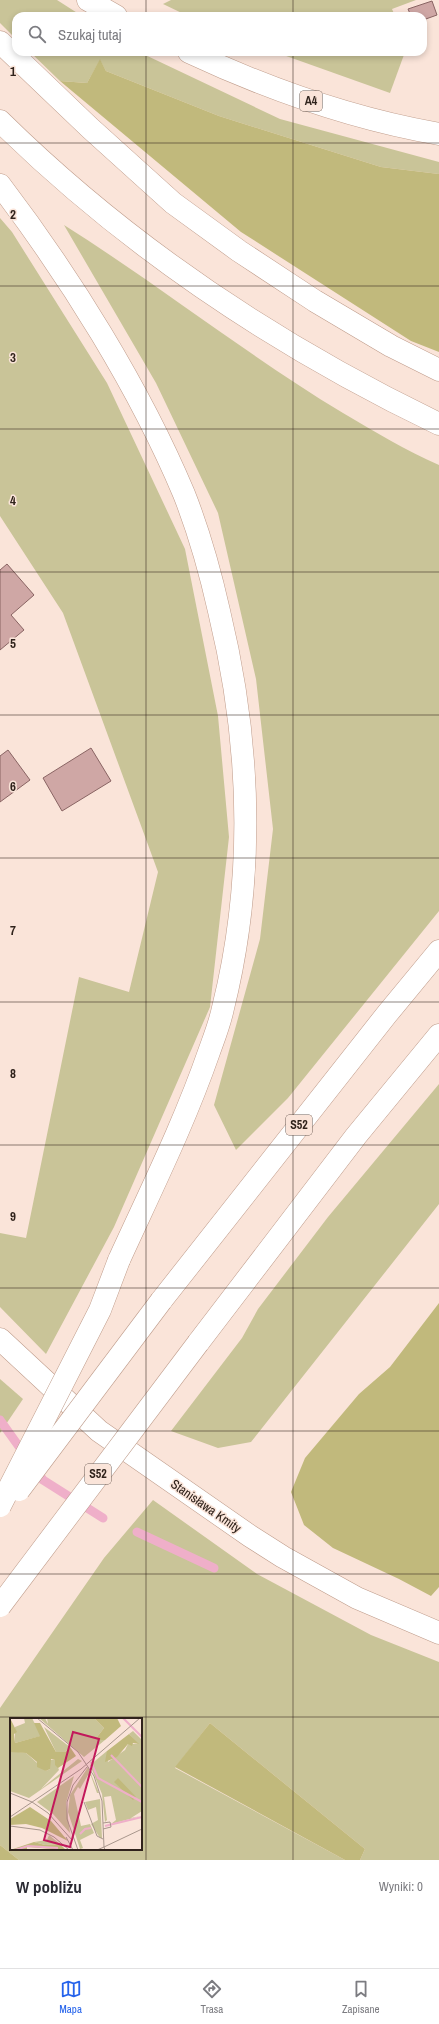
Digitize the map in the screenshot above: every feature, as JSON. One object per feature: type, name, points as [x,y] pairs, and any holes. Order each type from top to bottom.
[{"type":"main road","points":[[88,0],[109,12]]},
{"type":"main road","points":[[0,42],[12,53]]},
{"type":"main road","points":[[15,56],[90,128],[185,212],[239,251],[316,301],[391,346],[439,370]]},
{"type":"main road","name":"A4","points":[[198,56],[291,95],[357,114],[439,134]]},
{"type":"main road","points":[[0,121],[32,153],[83,197],[132,236],[186,275],[270,332],[330,367],[439,424]]},
{"type":"main road","points":[[0,185],[58,268],[119,366],[159,441],[184,495],[208,562],[227,641],[238,708],[246,785],[246,851],[239,925],[223,1010],[192,1099],[119,1260],[100,1310],[0,1506]]},
{"type":"main road","name":"S52","points":[[0,1516],[162,1301],[386,1014],[439,951]]},
{"type":"main road","name":"S52","points":[[0,1606],[356,1136],[439,1035]]},
{"type":"main road","name":"Stanisława Kmity","points":[[0,1339],[99,1431],[250,1536],[283,1557],[357,1598],[439,1633]]},
{"type":"shaded area","points":[[0,0],[57,0],[76,12],[12,12],[12,35],[0,23]]},
{"type":"shaded area","points":[[171,0],[416,0],[392,9],[393,12],[180,12],[163,4]]},
{"type":"shaded area","points":[[34,56],[147,56],[280,119],[439,162],[439,174],[381,167],[219,116],[106,71],[100,60],[87,83],[60,81]]},
{"type":"shaded area","points":[[286,56],[404,56],[390,93]]},
{"type":"shaded area","points":[[100,59],[106,71],[219,116],[381,167],[439,174],[439,352],[411,341],[241,232],[60,81],[87,83]]},
{"type":"shaded area","points":[[0,218],[12,232],[107,383],[185,549],[218,716],[229,837],[210,1007],[114,1227],[46,1354],[0,1307],[0,1233],[26,1238],[79,977],[129,992],[158,872],[63,613],[0,516]]},
{"type":"shaded area","points":[[64,225],[307,391],[390,440],[439,465],[439,911],[288,1098],[236,1150],[214,1105],[260,939],[273,829],[256,679],[218,513],[156,383]]},
{"type":"shaded area","points":[[439,1084],[439,1204],[251,1442],[218,1448],[171,1431],[242,1338],[258,1309],[328,1217]]},
{"type":"shaded area","points":[[439,1303],[439,1587],[431,1596],[333,1548],[304,1525],[291,1492],[305,1458],[359,1394],[390,1367]]},
{"type":"shaded area","points":[[0,1379],[23,1399],[0,1433]]},
{"type":"shaded area","points":[[153,1500],[257,1574],[371,1635],[439,1662],[439,1860],[360,1860],[365,1849],[210,1723],[175,1768],[345,1860],[19,1860],[0,1845],[0,1708],[104,1558]]},
{"type":"shaded area","points":[[210,1723],[365,1849],[360,1860],[345,1860],[175,1767]]},
{"type":"shaded area","points":[[0,1845],[19,1860],[0,1860]]},
{"type":"building","points":[[432,1],[437,15],[427,19],[427,12],[409,12],[408,9]]},
{"type":"building","points":[[7,564],[34,595],[11,615],[24,630],[0,650],[0,570]]},
{"type":"building","points":[[91,748],[111,781],[62,811],[43,778]]},
{"type":"building","points":[[8,750],[30,780],[0,802],[0,756]]},
{"type":"waterway","points":[[0,1420],[25,1455]]},
{"type":"waterway","points":[[35,1469],[43,1480],[103,1518]]},
{"type":"waterway","points":[[137,1532],[214,1568]]}]
